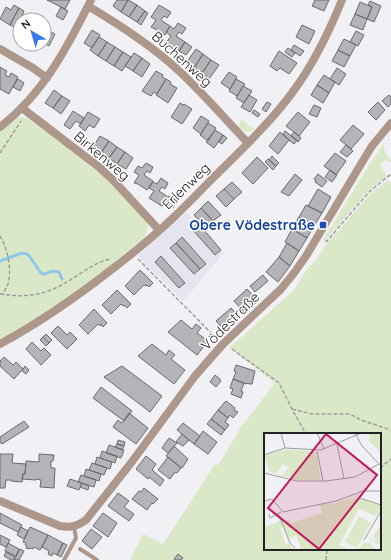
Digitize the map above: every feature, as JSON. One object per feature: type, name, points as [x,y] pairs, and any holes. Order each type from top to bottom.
[{"type":"street","name":"Erlenweg","points":[[0,344],[36,324],[83,292],[122,262],[172,218],[248,143],[280,109],[293,92],[325,39],[342,0]]},
{"type":"street","name":"Buchenweg","points":[[90,3],[163,57],[179,71],[248,143]]},
{"type":"street","points":[[0,127],[22,108],[47,78],[61,56],[90,3]]},
{"type":"street","points":[[0,49],[47,78]]},
{"type":"street","name":"Birkenweg","points":[[22,108],[99,167],[115,182],[159,230]]},
{"type":"street","name":"Vödestraße","points":[[74,526],[81,524],[86,520],[183,391],[223,344],[281,289],[294,274],[372,146],[391,123]]},
{"type":"street","points":[[0,501],[54,524],[68,527],[74,526]]},
{"type":"lane","points":[[64,560],[76,538],[74,526]]},
{"type":"lane","points":[[80,549],[97,560]]},
{"type":"path","points":[[0,153],[23,118],[22,108]]},
{"type":"path","points":[[317,237],[324,242],[328,241],[369,192],[391,174]]},
{"type":"path","points":[[0,237],[5,244],[8,261],[9,280],[3,294]]},
{"type":"path","points":[[132,253],[223,344],[279,382],[305,433]]},
{"type":"path","points":[[0,294],[28,296],[41,293],[52,290],[99,262],[118,258],[122,262]]},
{"type":"path","points":[[292,409],[312,414],[350,414],[361,420],[391,430]]},
{"type":"path","points":[[381,467],[391,459]]},
{"type":"path","points":[[326,560],[327,550]]},
{"type":"shaded area","points":[[187,212],[224,253],[183,301],[138,256]]},
{"type":"green space","points":[[19,117],[27,118],[94,168],[127,199],[146,221],[148,228],[143,238],[103,272],[61,304],[0,340],[0,132]]},
{"type":"green space","points":[[241,119],[255,130],[248,132],[238,128]]},
{"type":"green space","points":[[384,143],[385,152],[391,162],[386,160],[380,165],[387,176],[366,193],[330,235],[323,240],[367,168]]},
{"type":"green space","points":[[388,180],[391,184],[391,560],[130,560],[143,534],[163,544],[215,464],[218,465],[241,427],[275,383],[229,348],[294,290],[306,270],[316,260],[328,241],[369,195]]},
{"type":"building","points":[[47,0],[70,0],[65,9]]},
{"type":"building","points":[[117,0],[128,0],[121,12],[113,6]]},
{"type":"building","points":[[128,0],[137,5],[129,17],[121,12]]},
{"type":"building","points":[[315,0],[329,0],[324,11],[312,6]]},
{"type":"building","points":[[370,1],[381,6],[374,22],[367,19],[372,7],[368,5]]},
{"type":"building","points":[[360,2],[372,7],[367,19],[355,14]]},
{"type":"building","points":[[14,5],[19,8],[17,12],[12,12],[12,21],[10,25],[0,19],[6,7],[11,10]]},
{"type":"building","points":[[137,5],[145,11],[137,22],[129,17]]},
{"type":"building","points":[[159,5],[171,12],[167,18],[164,16],[161,20],[170,26],[165,35],[151,27],[156,20],[151,17]]},
{"type":"building","points":[[61,7],[68,11],[63,20],[56,16]]},
{"type":"building","points":[[19,8],[24,11],[24,12],[17,12]]},
{"type":"building","points":[[145,11],[148,13],[141,25],[137,22]]},
{"type":"building","points":[[355,14],[367,19],[363,30],[350,25]]},
{"type":"building","points":[[178,23],[186,28],[182,34],[179,32],[176,36],[185,42],[179,51],[166,43],[171,36],[166,32],[170,26],[174,29]]},
{"type":"building","points":[[302,25],[315,31],[309,44],[296,37]]},
{"type":"building","points":[[92,30],[100,35],[92,48],[84,43]]},
{"type":"building","points":[[356,31],[364,35],[358,46],[350,42]]},
{"type":"building","points":[[52,32],[55,34],[52,40]]},
{"type":"building","points":[[99,37],[107,42],[98,56],[90,50]]},
{"type":"building","points":[[344,39],[356,45],[350,56],[338,50]]},
{"type":"building","points":[[107,42],[115,47],[106,61],[98,56]]},
{"type":"building","points":[[185,42],[192,47],[186,55],[179,51]]},
{"type":"building","points":[[294,45],[304,51],[300,56],[291,50]]},
{"type":"building","points":[[115,47],[123,52],[114,66],[106,61]]},
{"type":"building","points":[[288,48],[295,53],[292,57],[285,52]]},
{"type":"building","points":[[196,49],[203,54],[194,68],[186,63]]},
{"type":"building","points":[[338,50],[350,56],[344,67],[332,61]]},
{"type":"building","points":[[279,51],[297,63],[289,74],[280,68],[277,71],[270,66]]},
{"type":"building","points":[[123,52],[131,57],[122,71],[114,66]]},
{"type":"building","points":[[134,53],[142,58],[133,71],[125,66]]},
{"type":"building","points":[[203,54],[211,60],[202,73],[194,68]]},
{"type":"building","points":[[142,58],[150,64],[142,77],[133,71]]},
{"type":"building","points":[[211,60],[219,65],[209,79],[202,73]]},
{"type":"building","points":[[0,67],[7,71],[5,75],[9,77],[11,73],[18,77],[9,94],[0,89]]},
{"type":"building","points":[[337,68],[346,74],[339,85],[330,79]]},
{"type":"building","points":[[156,71],[163,75],[162,77],[166,79],[157,94],[154,92],[151,96],[142,91]]},
{"type":"building","points":[[229,72],[237,77],[230,89],[221,83]]},
{"type":"building","points":[[324,75],[335,82],[329,93],[317,85]]},
{"type":"building","points":[[18,79],[24,83],[20,91],[13,87]]},
{"type":"building","points":[[166,79],[171,82],[170,84],[177,88],[168,103],[156,95]]},
{"type":"building","points":[[236,79],[245,84],[237,96],[229,91]]},
{"type":"building","points":[[317,85],[329,93],[323,103],[311,95]]},
{"type":"building","points":[[243,86],[252,91],[244,103],[236,98]]},
{"type":"building","points":[[54,90],[62,96],[53,108],[45,103]]},
{"type":"building","points":[[249,95],[257,100],[250,112],[241,107]]},
{"type":"building","points":[[389,95],[391,97],[391,104],[388,107],[382,101]]},
{"type":"building","points":[[62,96],[70,101],[61,114],[53,108]]},
{"type":"building","points":[[267,102],[271,104],[266,112],[262,109]]},
{"type":"building","points":[[378,102],[385,110],[376,120],[368,112]]},
{"type":"building","points":[[180,103],[192,109],[182,124],[171,117]]},
{"type":"building","points":[[314,105],[321,108],[317,117],[309,114]]},
{"type":"building","points":[[254,110],[260,114],[258,117],[252,113]]},
{"type":"building","points":[[73,111],[84,118],[81,124],[76,121],[70,129],[64,125]]},
{"type":"building","points":[[88,112],[100,119],[94,128],[89,125],[85,131],[79,126]]},
{"type":"building","points":[[298,112],[310,122],[299,136],[286,126]]},
{"type":"building","points":[[201,116],[209,121],[201,134],[193,128]]},
{"type":"building","points":[[208,123],[216,128],[208,141],[200,135]]},
{"type":"building","points":[[353,125],[364,134],[351,149],[340,140]]},
{"type":"building","points":[[215,130],[223,135],[214,148],[206,142]]},
{"type":"building","points":[[285,131],[297,140],[294,144],[283,135]]},
{"type":"building","points":[[280,132],[289,140],[278,154],[269,146]]},
{"type":"building","points":[[294,132],[301,138],[298,142],[291,136]]},
{"type":"building","points":[[223,135],[227,138],[222,144],[219,142]]},
{"type":"building","points":[[100,136],[109,141],[101,153],[92,148]]},
{"type":"building","points":[[109,141],[117,147],[109,158],[101,153]]},
{"type":"building","points":[[346,145],[353,151],[347,157],[340,152]]},
{"type":"building","points":[[117,147],[125,152],[117,164],[109,158]]},
{"type":"building","points":[[125,152],[133,158],[126,169],[117,164]]},
{"type":"building","points":[[335,153],[346,161],[336,175],[324,166]]},
{"type":"building","points":[[272,156],[279,163],[276,166],[269,160]]},
{"type":"building","points":[[257,157],[268,168],[253,184],[242,173]]},
{"type":"building","points":[[268,159],[276,166],[273,170],[265,162]]},
{"type":"building","points":[[146,163],[153,167],[150,173],[147,171],[144,175],[153,181],[147,190],[134,183],[139,175],[134,172],[138,166],[142,168]]},
{"type":"building","points":[[330,170],[337,175],[332,182],[325,177]]},
{"type":"building","points":[[295,174],[302,180],[289,196],[281,192]]},
{"type":"building","points":[[318,174],[327,181],[322,187],[315,182],[316,180],[314,179]]},
{"type":"building","points":[[161,178],[168,183],[165,189],[162,187],[159,191],[168,197],[162,206],[149,198],[154,191],[149,188],[153,182],[157,184]]},
{"type":"building","points":[[232,182],[242,192],[234,199],[224,189]]},
{"type":"building","points":[[224,189],[234,199],[226,207],[216,196]]},
{"type":"building","points":[[318,189],[331,197],[322,213],[308,206]]},
{"type":"building","points":[[169,196],[177,201],[173,208],[165,203]]},
{"type":"building","points":[[208,201],[221,215],[213,221],[201,208]]},
{"type":"building","points":[[306,205],[322,213],[314,226],[299,217]]},
{"type":"building","points":[[201,208],[213,221],[206,228],[194,215]]},
{"type":"building","points":[[299,217],[314,226],[307,238],[292,229]]},
{"type":"building","points":[[198,223],[221,250],[215,255],[192,229]]},
{"type":"building","points":[[292,229],[307,238],[299,251],[285,242]]},
{"type":"building","points":[[182,237],[206,264],[200,269],[176,243]]},
{"type":"building","points":[[176,243],[200,269],[194,274],[170,248]]},
{"type":"building","points":[[287,243],[299,251],[290,266],[279,257]]},
{"type":"building","points":[[161,256],[185,283],[179,288],[155,262]]},
{"type":"building","points":[[279,257],[290,266],[278,282],[266,272]]},
{"type":"building","points":[[140,270],[153,283],[149,287],[144,285],[134,295],[125,286]]},
{"type":"building","points":[[263,275],[268,281],[255,292],[250,286]]},
{"type":"building","points":[[247,289],[258,301],[245,313],[234,301]]},
{"type":"building","points":[[117,290],[131,304],[127,308],[121,304],[111,314],[102,305]]},
{"type":"building","points":[[231,308],[240,318],[225,331],[216,321]]},
{"type":"building","points":[[94,309],[107,323],[103,327],[101,324],[100,326],[98,324],[88,334],[79,325]]},
{"type":"building","points":[[181,320],[192,329],[196,324],[201,328],[197,333],[208,341],[197,355],[168,332]]},
{"type":"building","points":[[58,326],[67,335],[70,332],[77,339],[67,349],[51,333]]},
{"type":"building","points":[[46,334],[52,340],[49,343],[43,337]]},
{"type":"building","points":[[43,337],[49,343],[46,346],[40,340]]},
{"type":"building","points":[[32,342],[41,351],[44,348],[51,355],[41,365],[26,349]]},
{"type":"building","points":[[152,344],[166,355],[169,350],[175,355],[171,359],[185,370],[174,384],[138,356]]},
{"type":"building","points":[[4,357],[13,365],[16,362],[23,369],[14,379],[0,366],[0,361]]},
{"type":"building","points":[[236,365],[255,371],[252,384],[246,384],[233,379],[236,372],[234,371]]},
{"type":"building","points":[[25,366],[29,370],[26,374],[22,371]]},
{"type":"building","points":[[122,366],[162,396],[150,412],[104,377]]},
{"type":"building","points":[[215,375],[221,381],[216,387],[210,382]]},
{"type":"building","points":[[233,379],[244,383],[241,391],[243,392],[241,398],[231,394],[233,389],[230,388]]},
{"type":"building","points":[[101,387],[132,411],[124,421],[93,398]]},
{"type":"building","points":[[226,401],[235,408],[234,410],[238,412],[233,418],[230,415],[228,418],[218,410]]},
{"type":"building","points":[[218,410],[228,418],[225,422],[229,425],[225,430],[211,419]]},
{"type":"building","points":[[129,413],[148,428],[136,444],[113,427],[118,420],[122,423]]},
{"type":"building","points":[[211,419],[225,430],[221,435],[207,424]]},
{"type":"building","points":[[24,421],[29,427],[2,444],[0,442],[0,437]]},
{"type":"building","points":[[183,423],[200,436],[194,444],[177,430]]},
{"type":"building","points":[[203,431],[217,442],[208,454],[194,444]]},
{"type":"building","points":[[182,434],[189,440],[183,446],[176,442]]},
{"type":"building","points":[[169,438],[177,443],[168,453],[162,448]]},
{"type":"building","points":[[118,440],[125,442],[124,446],[117,444]]},
{"type":"building","points":[[117,444],[124,446],[122,450],[115,447]]},
{"type":"building","points":[[109,445],[124,450],[121,458],[106,453]]},
{"type":"building","points":[[174,446],[188,459],[182,468],[166,456]]},
{"type":"building","points":[[102,451],[117,456],[115,463],[100,458]]},
{"type":"building","points":[[0,454],[13,454],[12,463],[26,464],[22,482],[6,480],[5,488],[0,488]]},
{"type":"building","points":[[39,454],[54,455],[53,461],[51,461],[51,468],[55,468],[54,488],[40,487],[41,480],[22,479],[23,474],[25,474],[26,461],[39,462]]},
{"type":"building","points":[[146,456],[156,464],[152,470],[164,480],[160,486],[149,477],[148,479],[136,469]]},
{"type":"building","points":[[97,457],[112,462],[110,469],[95,464]]},
{"type":"building","points":[[168,457],[181,468],[177,473],[175,472],[170,479],[158,470]]},
{"type":"building","points":[[92,463],[107,468],[104,475],[89,470]]},
{"type":"building","points":[[86,469],[101,474],[99,481],[84,476]]},
{"type":"building","points":[[81,475],[96,480],[94,487],[78,482]]},
{"type":"building","points":[[70,479],[82,483],[79,490],[67,486]]},
{"type":"building","points":[[82,483],[89,486],[88,490],[80,487]]},
{"type":"building","points":[[144,488],[158,499],[153,504],[152,503],[147,510],[132,499]]},
{"type":"building","points":[[118,493],[129,501],[124,507],[134,514],[129,521],[108,506]]},
{"type":"building","points":[[0,513],[22,525],[18,532],[0,523]]},
{"type":"building","points":[[103,513],[117,523],[108,537],[93,526]]},
{"type":"building","points":[[21,527],[28,531],[24,539],[17,535]]},
{"type":"building","points":[[30,527],[48,535],[40,550],[34,547],[33,549],[26,548],[26,543],[23,542]]},
{"type":"building","points":[[91,529],[102,537],[92,549],[82,541]]},
{"type":"building","points":[[0,535],[10,540],[6,547],[0,544]]},
{"type":"building","points":[[48,535],[63,543],[57,555],[53,553],[52,556],[48,554],[49,551],[42,547]]},
{"type":"building","points":[[8,543],[19,549],[16,556],[5,551]]},
{"type":"building","points":[[63,543],[67,545],[61,557],[57,555]]},
{"type":"building","points":[[20,549],[24,551],[19,560],[14,560]]},
{"type":"building","points":[[6,552],[15,557],[14,560],[4,556]]},
{"type":"building","points":[[178,554],[183,558],[181,560],[175,560],[174,559]]},
{"type":"waterway","points":[[0,261],[22,253],[27,254],[41,273],[45,274],[53,271],[59,272],[62,279]]},
{"type":"place","name":"Obere Vödestraße","points":[[323,225]]}]
